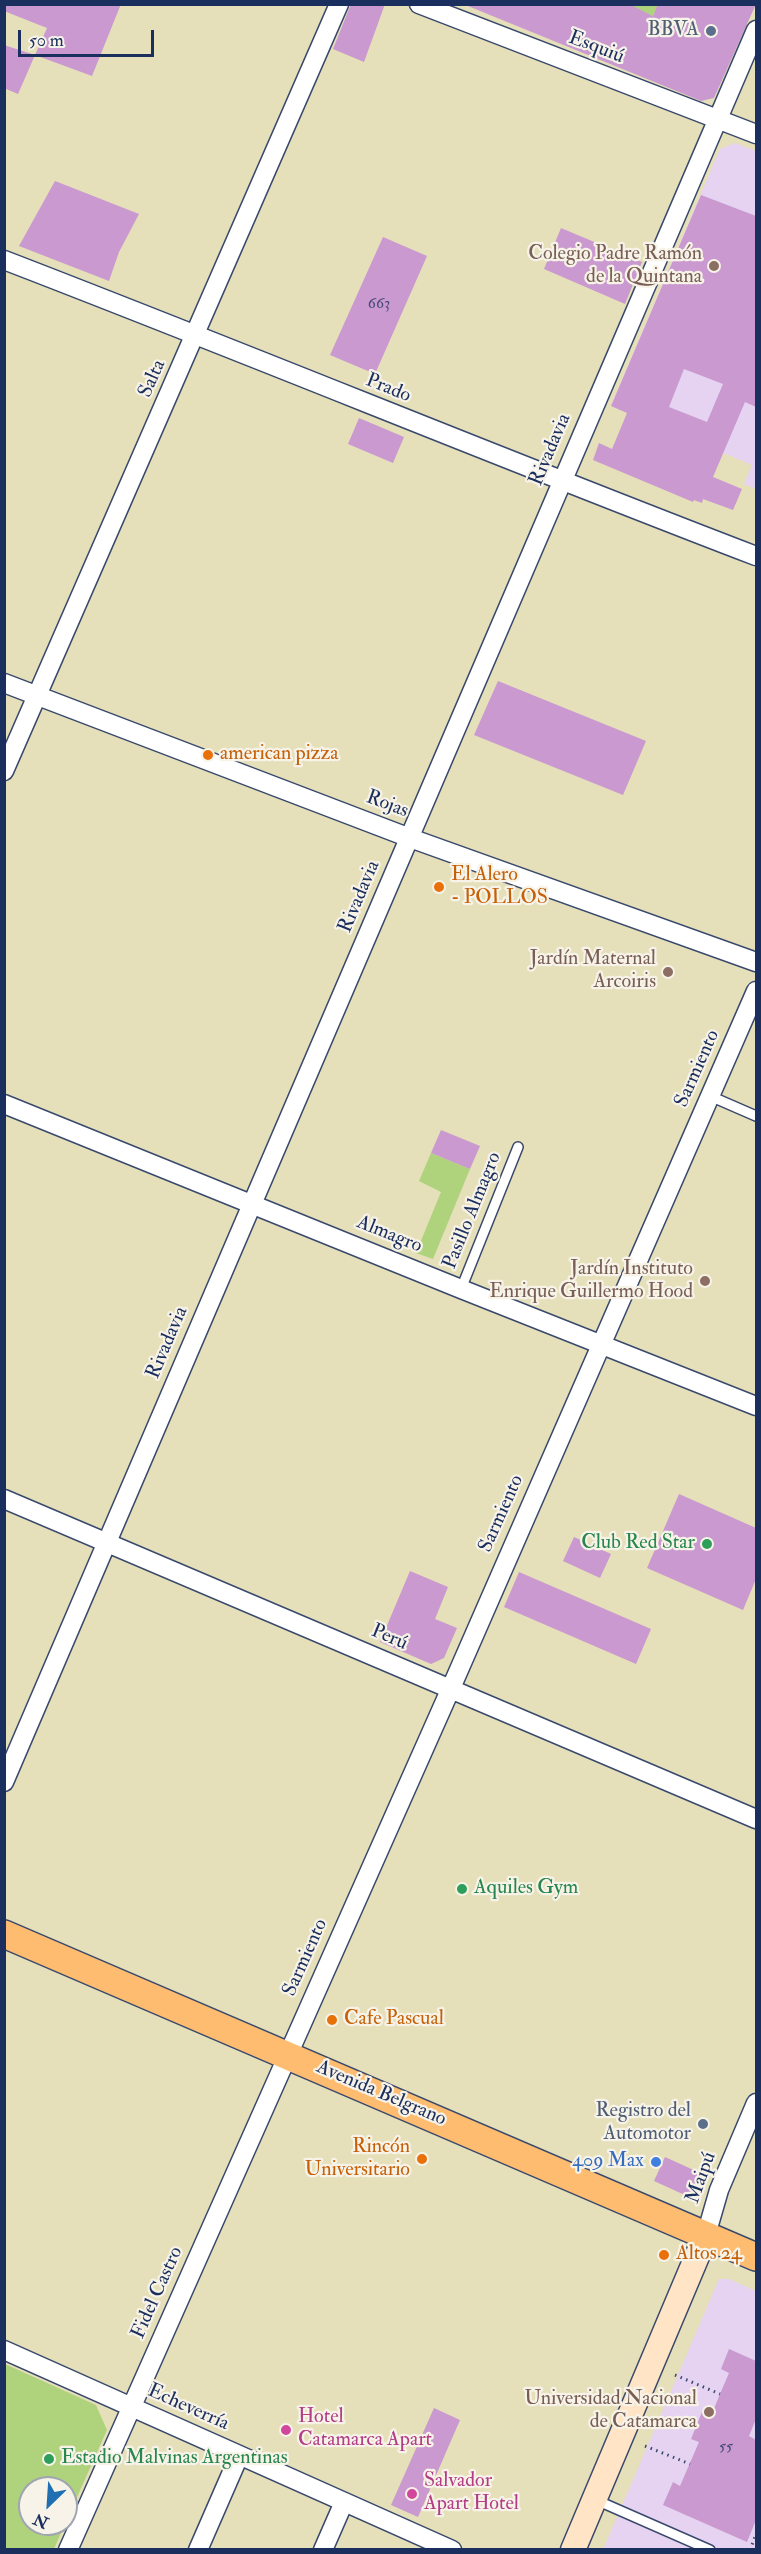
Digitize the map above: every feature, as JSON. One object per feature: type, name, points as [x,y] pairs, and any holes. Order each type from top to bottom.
[{"type":"main road","name":"Avenida Belgrano","points":[[4,1934],[288,2054],[756,2257]]},
{"type":"main road","points":[[573,2550],[706,2235]]},
{"type":"street","name":"Salta","points":[[4,771],[197,334],[339,4]]},
{"type":"street","name":"Esquiú","points":[[419,4],[756,134]]},
{"type":"street","name":"Rivadavia","points":[[4,1782],[756,30]]},
{"type":"street","name":"Prado","points":[[4,260],[197,334],[562,482],[756,556]]},
{"type":"street","name":"Rojas","points":[[4,683],[410,838],[756,962]]},
{"type":"street","name":"Sarmiento","points":[[288,2054],[756,991]]},
{"type":"street","name":"Almagro","points":[[4,1104],[756,1406]]},
{"type":"street","name":"Perú","points":[[4,1499],[756,1819]]},
{"type":"street","name":"Fidel Castro","points":[[68,2549],[288,2054]]},
{"type":"street","name":"Maipú","points":[[706,2235],[719,2190],[756,2103]]},
{"type":"street","name":"Echeverría","points":[[4,2350],[452,2550]]},
{"type":"street","points":[[198,2550],[240,2456]]},
{"type":"street","points":[[323,2550],[344,2502]]},
{"type":"lane","points":[[710,1096],[756,1116]]},
{"type":"lane","name":"Pasillo Almagro","points":[[461,1289],[518,1147]]},
{"type":"lane","points":[[594,2499],[710,2550]]},
{"type":"path","points":[[675,2375],[720,2394]]},
{"type":"path","points":[[645,2446],[690,2464]]},
{"type":"path","points":[[756,2534],[751,2548],[756,2548]]},
{"type":"shaded area","name":"Colegio Padre Ramón de la Quintana","points":[[735,143],[756,151],[756,489],[744,484],[752,465],[611,406],[720,149]]},
{"type":"shaded area","name":"Universidad Nacional de Catamarca","points":[[719,2279],[729,2279],[756,2291],[756,2549],[603,2550]]},
{"type":"green space","points":[[629,5],[658,5],[653,16]]},
{"type":"green space","points":[[431,1153],[470,1169],[433,1259],[416,1253],[441,1192],[419,1181]]},
{"type":"green space","name":"Estadio Malvinas Argentinas","points":[[5,2364],[96,2405],[107,2430],[78,2495],[78,2476],[18,2476],[18,2536],[60,2536],[54,2549],[5,2549]]},
{"type":"building","points":[[4,4],[121,4],[92,76],[35,55],[47,28],[4,11]]},
{"type":"building","points":[[351,4],[385,4],[364,62],[333,49]]},
{"type":"building","points":[[463,4],[629,4],[653,16],[658,4],[756,4],[714,98],[701,101]]},
{"type":"building","points":[[4,45],[35,55],[18,94],[4,88]]},
{"type":"building","points":[[55,181],[139,214],[119,252],[109,281],[19,246]]},
{"type":"building","name":"Colegio Padre Ramón de la Quintana","points":[[701,195],[756,216],[756,407],[745,402],[713,477],[742,489],[733,510],[703,499],[702,503],[694,500],[693,502],[593,460],[599,443],[612,449],[627,413],[611,406]],"holes":[[[684,369],[723,384],[707,422],[669,407]]]},
{"type":"building","points":[[561,228],[642,262],[625,304],[544,269]]},
{"type":"building","points":[[383,237],[427,256],[375,374],[330,355]]},
{"type":"building","points":[[359,418],[404,437],[393,463],[348,444]]},
{"type":"building","points":[[498,681],[646,741],[623,795],[474,735]]},
{"type":"building","points":[[441,1130],[480,1146],[470,1169],[431,1153]]},
{"type":"building","name":"Club Red Star","points":[[679,1494],[756,1528],[756,1579],[743,1610],[647,1568]]},
{"type":"building","points":[[574,1537],[611,1554],[600,1578],[563,1561]]},
{"type":"building","points":[[410,1571],[448,1587],[435,1619],[457,1628],[444,1658],[431,1664],[380,1642]]},
{"type":"building","points":[[519,1572],[651,1629],[636,1664],[504,1607]]},
{"type":"building","points":[[665,2157],[709,2177],[698,2201],[654,2181]]},
{"type":"building","points":[[729,2349],[756,2361],[756,2419],[749,2436],[756,2440],[756,2520],[747,2542],[663,2505],[673,2482],[680,2486],[699,2442],[691,2439],[702,2412],[711,2416],[729,2373],[721,2369]]},
{"type":"building","points":[[434,2408],[460,2420],[418,2517],[391,2505]]},
{"type":"place","name":"BBVA","points":[[711,31]]},
{"type":"place","name":"Colegio Padre Ramón de la Quintana","points":[[714,266]]},
{"type":"place","name":"american pizza","points":[[208,755]]},
{"type":"place","name":"El Alero - POLLOS","points":[[439,887]]},
{"type":"place","name":"Jardín Maternal Arcoiris","points":[[668,972]]},
{"type":"place","name":"Jardín Instituto Enrique Guillermo Hood","points":[[705,1281]]},
{"type":"place","name":"Club Red Star","points":[[707,1544]]},
{"type":"place","name":"Aquiles Gym","points":[[462,1889]]},
{"type":"place","name":"Cafe Pascual","points":[[332,2020]]},
{"type":"place","name":"Registro del Automotor","points":[[703,2124]]},
{"type":"place","name":"Rincón Universitario","points":[[422,2159]]},
{"type":"place","name":"409 Max","points":[[656,2162]]},
{"type":"place","name":"Altos 24","points":[[664,2255]]},
{"type":"place","name":"Universidad Nacional de Catamarca","points":[[709,2412]]},
{"type":"place","name":"Hotel Catamarca Apart","points":[[286,2430]]},
{"type":"place","name":"Estadio Malvinas Argentinas","points":[[49,2459]]},
{"type":"place","name":"Salvador Apart Hotel","points":[[412,2494]]}]
